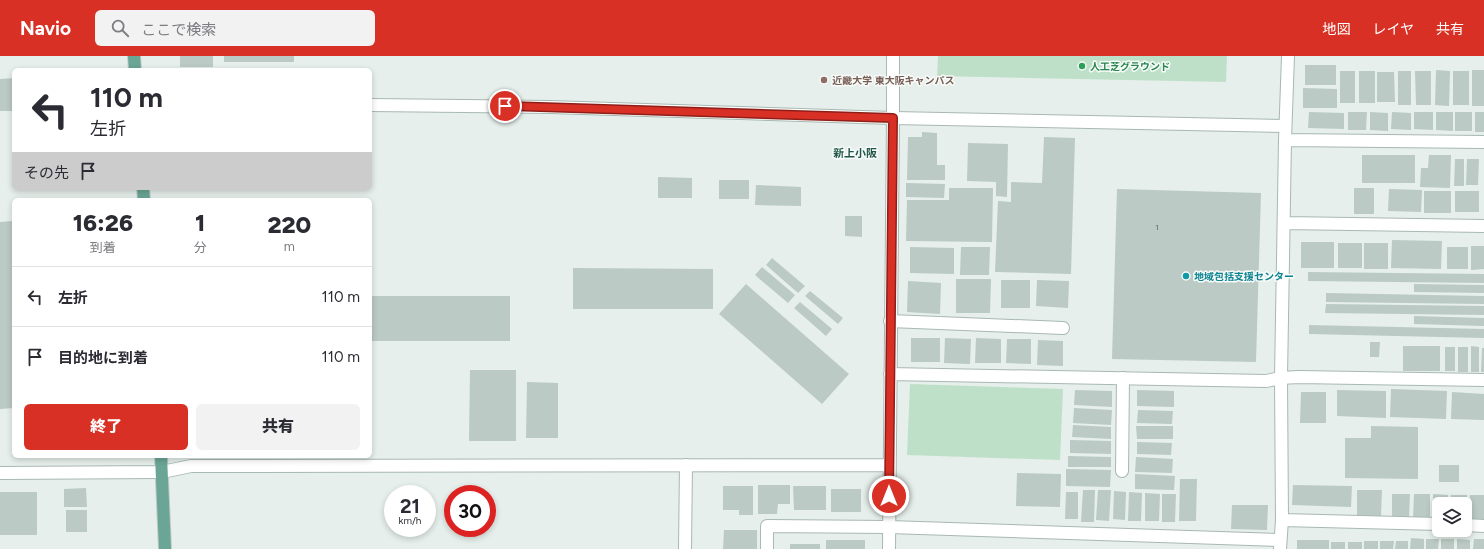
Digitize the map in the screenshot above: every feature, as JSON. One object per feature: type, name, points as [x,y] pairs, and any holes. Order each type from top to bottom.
[{"type":"main road","points":[[134,56],[135,68]]},
{"type":"main road","points":[[161,458],[164,549]]},
{"type":"street","points":[[889,549],[893,56]]},
{"type":"street","points":[[767,549],[767,526],[889,527],[1280,545],[1282,520],[1281,378],[1285,126],[1288,56]]},
{"type":"street","points":[[372,105],[550,107],[893,118],[1285,126]]},
{"type":"street","points":[[1285,140],[1484,142]]},
{"type":"street","points":[[1284,222],[1484,226]]},
{"type":"street","points":[[890,321],[1063,328]]},
{"type":"street","points":[[890,374],[1266,381],[1298,377],[1484,380]]},
{"type":"street","points":[[1122,471],[1123,378]]},
{"type":"street","points":[[685,549],[686,465]]},
{"type":"street","points":[[0,473],[162,472],[191,466],[889,465]]},
{"type":"street","points":[[1282,520],[1432,524]]},
{"type":"street","points":[[1472,525],[1484,526]]},
{"type":"green space","name":"人工芝グラウンド","points":[[938,56],[1227,56],[1226,82],[937,76]]},
{"type":"green space","points":[[910,384],[1063,389],[1060,460],[907,455]]},
{"type":"building","points":[[180,56],[213,56],[213,67],[180,67]]},
{"type":"building","points":[[224,56],[294,56],[294,62],[224,62]]},
{"type":"building","points":[[1305,65],[1336,65],[1336,85],[1305,85]]},
{"type":"building","points":[[1436,70],[1450,71],[1449,106],[1435,105]]},
{"type":"building","points":[[1472,70],[1484,70],[1484,106],[1472,106]]},
{"type":"building","points":[[1340,71],[1355,71],[1355,103],[1340,103]]},
{"type":"building","points":[[1359,71],[1375,71],[1375,103],[1359,103]]},
{"type":"building","points":[[1398,71],[1411,71],[1411,105],[1398,105]]},
{"type":"building","points":[[1415,71],[1431,71],[1431,105],[1416,105]]},
{"type":"building","points":[[1453,71],[1469,71],[1469,105],[1453,105]]},
{"type":"building","points":[[1377,72],[1394,72],[1395,102],[1377,102]]},
{"type":"building","points":[[12,78],[12,111],[0,111],[0,79]]},
{"type":"building","points":[[1303,88],[1337,89],[1337,108],[1303,108]]},
{"type":"building","points":[[1309,112],[1344,113],[1344,129],[1308,128]]},
{"type":"building","points":[[1348,112],[1367,112],[1366,130],[1348,130]]},
{"type":"building","points":[[1370,112],[1388,113],[1388,131],[1370,130]]},
{"type":"building","points":[[1392,112],[1411,113],[1411,130],[1391,129]]},
{"type":"building","points":[[1414,112],[1433,112],[1433,130],[1414,129]]},
{"type":"building","points":[[1436,112],[1453,112],[1453,131],[1436,130]]},
{"type":"building","points":[[1455,112],[1472,112],[1472,131],[1455,131]]},
{"type":"building","points":[[1475,112],[1484,112],[1484,132],[1475,132]]},
{"type":"building","points":[[922,132],[937,133],[937,165],[945,165],[945,180],[907,180],[908,137],[922,137]]},
{"type":"building","points":[[1044,137],[1075,138],[1071,274],[995,272],[998,201],[1011,202],[1011,182],[1042,183]]},
{"type":"building","points":[[968,143],[1008,144],[1007,197],[996,196],[996,182],[967,181]]},
{"type":"building","points":[[1362,155],[1415,155],[1415,183],[1362,183]]},
{"type":"building","points":[[1429,155],[1451,155],[1450,188],[1420,187],[1421,168],[1428,168]]},
{"type":"building","points":[[1455,159],[1464,159],[1464,186],[1454,186]]},
{"type":"building","points":[[1467,159],[1479,159],[1478,185],[1466,185]]},
{"type":"building","points":[[658,177],[692,178],[692,198],[658,198]]},
{"type":"building","points":[[719,180],[749,180],[749,199],[719,199]]},
{"type":"building","points":[[906,183],[945,184],[944,198],[906,197]]},
{"type":"building","points":[[756,185],[801,187],[801,206],[755,205]]},
{"type":"building","points":[[949,188],[993,188],[992,242],[906,241],[907,200],[949,200]]},
{"type":"building","points":[[1354,188],[1374,188],[1374,214],[1354,214]]},
{"type":"building","name":"地域包括支援センター","points":[[1117,189],[1261,193],[1256,362],[1112,359]]},
{"type":"building","points":[[1389,189],[1422,190],[1421,212],[1388,211]]},
{"type":"building","points":[[1424,191],[1451,191],[1451,213],[1424,213]]},
{"type":"building","points":[[1455,191],[1479,191],[1479,212],[1455,212]]},
{"type":"building","points":[[845,216],[862,216],[862,237],[845,236]]},
{"type":"building","points":[[12,221],[12,408],[0,409],[0,222]]},
{"type":"building","points":[[1392,240],[1442,241],[1441,269],[1391,268]]},
{"type":"building","points":[[1301,242],[1334,242],[1334,268],[1301,268]]},
{"type":"building","points":[[1338,243],[1362,243],[1362,268],[1338,268]]},
{"type":"building","points":[[1364,243],[1388,243],[1388,269],[1364,269]]},
{"type":"building","points":[[1471,246],[1484,246],[1484,269],[1471,270]]},
{"type":"building","points":[[910,247],[954,248],[954,274],[910,273]]},
{"type":"building","points":[[961,247],[990,247],[989,275],[960,275]]},
{"type":"building","points":[[1447,247],[1468,247],[1468,269],[1447,269]]},
{"type":"building","points":[[772,258],[805,286],[798,293],[766,265]]},
{"type":"building","points":[[762,267],[795,295],[788,303],[755,275]]},
{"type":"building","points":[[573,268],[713,269],[713,309],[573,309]]},
{"type":"building","points":[[1308,272],[1484,274],[1484,283],[1308,281]]},
{"type":"building","points":[[956,279],[991,279],[990,313],[956,313]]},
{"type":"building","points":[[1001,280],[1030,280],[1030,308],[1001,308]]},
{"type":"building","points":[[1037,280],[1069,281],[1068,308],[1036,306]]},
{"type":"building","points":[[908,281],[941,283],[940,314],[907,312]]},
{"type":"building","points":[[746,284],[849,374],[822,404],[719,314]]},
{"type":"building","points":[[1414,284],[1484,285],[1484,293],[1414,292]]},
{"type":"building","points":[[810,291],[843,318],[838,324],[805,296]]},
{"type":"building","points":[[1326,293],[1484,296],[1484,304],[1326,302]]},
{"type":"building","points":[[372,296],[510,296],[510,341],[372,341]]},
{"type":"building","points":[[800,302],[832,329],[826,336],[794,308]]},
{"type":"building","points":[[1326,304],[1484,306],[1484,315],[1325,313]]},
{"type":"building","points":[[1414,316],[1484,318],[1484,326],[1414,324]]},
{"type":"building","points":[[1309,325],[1484,329],[1484,338],[1309,334]]},
{"type":"building","points":[[911,338],[940,338],[940,362],[911,362]]},
{"type":"building","points":[[945,338],[971,339],[970,364],[944,363]]},
{"type":"building","points":[[976,338],[1001,339],[1001,363],[975,363]]},
{"type":"building","points":[[1007,339],[1031,339],[1031,364],[1006,363]]},
{"type":"building","points":[[1038,340],[1063,341],[1063,366],[1037,365]]},
{"type":"building","points":[[1370,342],[1380,342],[1379,357],[1370,357]]},
{"type":"building","points":[[1403,346],[1440,346],[1440,371],[1403,371]]},
{"type":"building","points":[[1471,346],[1479,347],[1479,372],[1471,372]]},
{"type":"building","points":[[1445,347],[1455,347],[1455,371],[1445,371]]},
{"type":"building","points":[[1458,347],[1468,347],[1468,372],[1458,372]]},
{"type":"building","points":[[1482,348],[1484,348],[1484,372],[1481,372]]},
{"type":"building","points":[[470,370],[516,370],[516,441],[469,441]]},
{"type":"building","points":[[527,382],[558,383],[558,438],[526,438]]},
{"type":"building","points":[[1391,389],[1447,391],[1446,419],[1390,417]]},
{"type":"building","points":[[1075,390],[1112,391],[1112,407],[1074,405]]},
{"type":"building","points":[[1137,390],[1174,391],[1174,407],[1137,406]]},
{"type":"building","points":[[1337,390],[1386,391],[1386,418],[1337,416]]},
{"type":"building","points":[[1301,392],[1326,392],[1326,423],[1300,423]]},
{"type":"building","points":[[1452,392],[1484,394],[1484,420],[1451,419]]},
{"type":"building","points":[[1074,408],[1112,410],[1111,425],[1073,423]]},
{"type":"building","points":[[1138,410],[1173,411],[1172,424],[1137,423]]},
{"type":"building","points":[[1073,425],[1111,427],[1111,439],[1072,437]]},
{"type":"building","points":[[1136,426],[1173,426],[1173,439],[1137,439]]},
{"type":"building","points":[[1371,426],[1418,427],[1418,479],[1345,478],[1345,438],[1371,438]]},
{"type":"building","points":[[1070,440],[1111,441],[1111,454],[1070,453]]},
{"type":"building","points":[[1137,442],[1172,443],[1171,455],[1137,454]]},
{"type":"building","points":[[1068,456],[1111,457],[1111,467],[1068,467]]},
{"type":"building","points":[[1136,457],[1173,459],[1172,473],[1135,472]]},
{"type":"building","points":[[1439,465],[1459,465],[1459,482],[1439,482]]},
{"type":"building","points":[[1066,469],[1111,470],[1110,487],[1066,486]]},
{"type":"building","points":[[1017,473],[1061,474],[1060,507],[1016,506]]},
{"type":"building","points":[[1135,474],[1175,476],[1174,490],[1135,489]]},
{"type":"building","points":[[1180,479],[1197,479],[1196,521],[1179,521]]},
{"type":"building","points":[[758,485],[790,485],[790,504],[778,504],[777,514],[758,514]]},
{"type":"building","points":[[1293,485],[1352,486],[1351,507],[1292,505]]},
{"type":"building","points":[[723,486],[753,486],[753,515],[739,515],[739,510],[723,510]]},
{"type":"building","points":[[793,486],[826,486],[826,510],[794,510]]},
{"type":"building","points":[[86,488],[87,507],[64,507],[64,489]]},
{"type":"building","points":[[831,489],[861,489],[861,512],[831,512]]},
{"type":"building","points":[[1083,490],[1095,490],[1094,522],[1081,522]]},
{"type":"building","points":[[1098,490],[1111,490],[1109,521],[1096,520]]},
{"type":"building","points":[[1357,490],[1382,490],[1381,516],[1357,516]]},
{"type":"building","points":[[1114,491],[1126,492],[1125,520],[1113,519]]},
{"type":"building","points":[[0,492],[37,492],[37,535],[0,535]]},
{"type":"building","points":[[1066,492],[1078,492],[1078,519],[1065,519]]},
{"type":"building","points":[[1129,492],[1142,493],[1141,521],[1128,521]]},
{"type":"building","points":[[1145,493],[1160,494],[1159,521],[1145,521]]},
{"type":"building","points":[[1162,494],[1176,494],[1175,522],[1162,522]]},
{"type":"building","points":[[1392,494],[1410,494],[1409,520],[1392,519]]},
{"type":"building","points":[[1414,494],[1430,494],[1430,518],[1413,518]]},
{"type":"building","points":[[1433,494],[1448,495],[1448,497],[1433,497]]},
{"type":"building","points":[[1451,495],[1467,495],[1467,497],[1451,497]]},
{"type":"building","points":[[1470,495],[1484,495],[1484,521],[1472,521],[1472,497],[1470,497]]},
{"type":"building","points":[[1232,505],[1268,505],[1267,530],[1231,529]]},
{"type":"building","points":[[66,510],[87,510],[87,532],[66,532]]},
{"type":"building","points":[[724,530],[757,530],[757,549],[723,549]]},
{"type":"building","points":[[1411,538],[1424,539],[1424,549],[1410,549]]},
{"type":"building","points":[[1426,539],[1439,539],[1438,549],[1426,549]]},
{"type":"building","points":[[1441,539],[1454,539],[1454,549],[1441,549]]},
{"type":"building","points":[[1457,539],[1470,540],[1470,549],[1457,549]]},
{"type":"building","points":[[1474,539],[1484,539],[1484,549],[1473,549]]},
{"type":"building","points":[[826,540],[865,540],[865,549],[826,549]]},
{"type":"building","points":[[1297,540],[1329,540],[1329,549],[1297,549]]},
{"type":"building","points":[[1364,541],[1378,541],[1378,549],[1364,549]]},
{"type":"building","points":[[1380,541],[1394,541],[1393,549],[1380,549]]},
{"type":"building","points":[[1396,541],[1408,541],[1408,549],[1395,549]]},
{"type":"building","points":[[1331,542],[1345,542],[1345,549],[1331,549]]},
{"type":"building","points":[[1348,542],[1362,542],[1362,549],[1348,549]]},
{"type":"building","points":[[790,544],[820,544],[820,549],[790,549]]},
{"type":"place","name":"人工芝グラウンド","points":[[1082,66]]},
{"type":"place","name":"近畿大学 東大阪キャンパス","points":[[824,80]]},
{"type":"place","name":"地域包括支援センター","points":[[1186,276]]},
{"type":"district","name":"新上小阪","points":[[855,153]]},
{"type":"route","points":[[505,106],[893,118],[889,496]]}]
